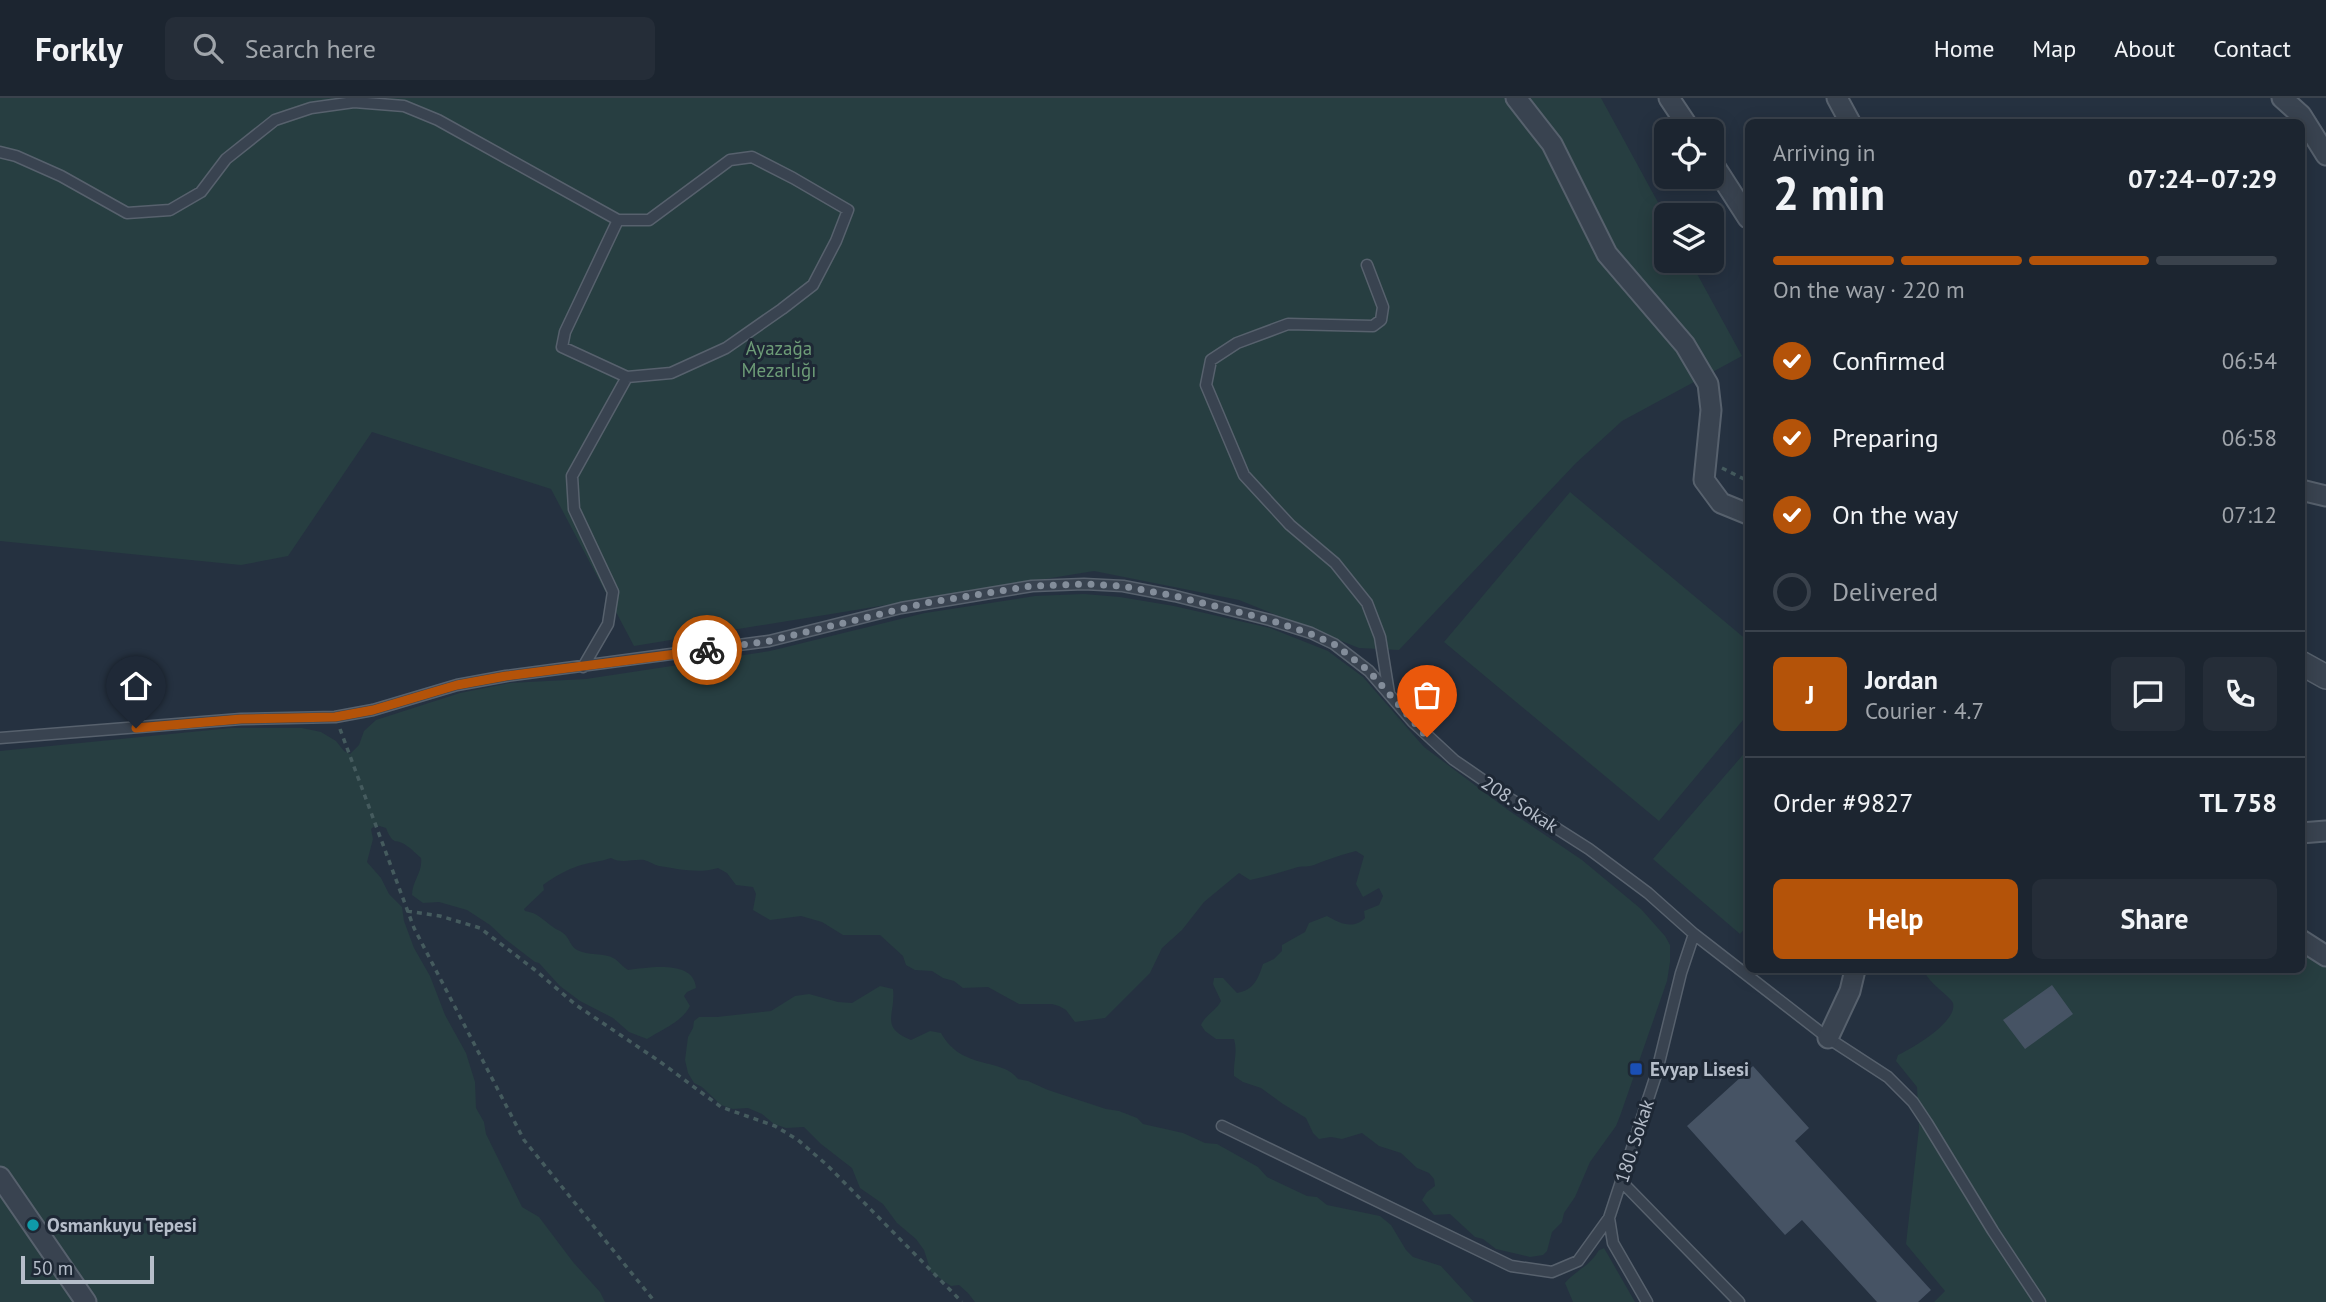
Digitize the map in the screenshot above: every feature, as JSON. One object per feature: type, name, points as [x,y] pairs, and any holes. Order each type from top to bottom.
[{"type":"street","points":[[1516,98],[1552,144],[1607,254],[1685,345],[1708,384],[1711,410],[1704,480],[1721,503],[1745,513]]},
{"type":"street","points":[[1669,98],[1683,119]]},
{"type":"street","points":[[1837,98],[1848,119]]},
{"type":"street","points":[[2282,98],[2304,119]]},
{"type":"street","points":[[2305,121],[2326,155]]},
{"type":"street","points":[[1724,181],[1745,213]]},
{"type":"street","points":[[2305,491],[2326,496]]},
{"type":"street","points":[[2305,665],[2325,675]]},
{"type":"street","points":[[2305,833],[2326,831]]},
{"type":"street","points":[[2305,943],[2326,956]]},
{"type":"street","points":[[1828,1038],[1850,991],[1854,973]]},
{"type":"street","points":[[0,1177],[86,1302]]},
{"type":"lane","points":[[0,152],[16,156],[61,176],[127,213],[170,210],[201,192],[226,159],[275,120],[311,108],[354,102],[404,106],[438,120],[618,220],[649,219],[730,160],[752,157],[848,210],[836,241],[813,285],[782,309],[726,348],[671,373],[628,377],[562,347],[565,332],[618,220]]},
{"type":"lane","points":[[1367,265],[1383,307],[1381,320],[1373,326],[1288,324],[1237,343],[1211,360],[1206,385],[1244,475],[1290,525],[1335,563],[1367,603],[1380,637],[1389,694]]},
{"type":"lane","points":[[583,667],[608,624],[613,592],[574,509],[572,476],[628,377]]},
{"type":"lane","name":"208. Sokak","points":[[0,738],[241,719],[335,717],[373,710],[457,685],[769,641],[926,603],[1032,586],[1122,586],[1175,596],[1270,620],[1334,644],[1369,671],[1427,737],[1454,760],[1589,849],[1828,1038],[1888,1077],[1913,1102],[2040,1302]]},
{"type":"lane","name":"180. Sokak","points":[[1609,1218],[1656,1075],[1681,972],[1694,934]]},
{"type":"lane","points":[[1222,1126],[1511,1266],[1552,1272],[1578,1261],[1609,1218]]},
{"type":"lane","points":[[1621,1181],[1739,1302]]},
{"type":"lane","points":[[1609,1218],[1613,1243],[1647,1302]]},
{"type":"path","points":[[1706,460],[1745,480]]},
{"type":"path","points":[[335,717],[407,911],[524,1140],[655,1302]]},
{"type":"path","points":[[407,911],[440,916],[480,928],[576,1005],[659,1060],[711,1101],[775,1126],[798,1140],[827,1165],[962,1302]]},
{"type":"green space","name":"Ayazağa Mezarlığı","points":[[0,98],[1601,98],[1658,203],[1654,203],[1654,273],[1697,273],[1742,356],[1622,421],[1576,463],[1399,650],[1359,648],[1239,600],[1094,571],[634,646],[551,489],[372,432],[288,556],[241,565],[0,541]]},
{"type":"green space","points":[[1570,492],[1745,638],[1745,718],[1659,821],[1444,642]]},
{"type":"green space","points":[[1084,594],[1174,606],[1270,628],[1328,651],[1363,677],[1424,747],[1508,810],[1582,860],[1641,909],[1665,936],[1670,945],[1667,981],[1620,1116],[1616,1126],[1590,1162],[1575,1197],[1564,1213],[1562,1222],[1552,1232],[1547,1251],[1543,1255],[1530,1257],[1496,1249],[1483,1239],[1475,1237],[1450,1214],[1434,1215],[1422,1200],[1435,1186],[1434,1179],[1401,1153],[1379,1146],[1362,1133],[1342,1139],[1319,1139],[1306,1118],[1261,1088],[1234,1076],[1234,1039],[1216,1039],[1201,1025],[1221,1001],[1213,984],[1214,978],[1223,978],[1237,993],[1243,992],[1254,983],[1263,964],[1282,951],[1282,945],[1305,932],[1309,923],[1327,916],[1341,923],[1356,924],[1365,918],[1364,911],[1379,905],[1383,896],[1379,888],[1363,897],[1356,884],[1364,856],[1356,851],[1312,866],[1298,867],[1250,880],[1239,873],[1204,902],[1182,930],[1162,948],[1150,973],[1105,1018],[1075,1022],[1066,1010],[1059,1006],[1019,1004],[988,987],[963,988],[932,971],[915,970],[906,965],[903,956],[880,935],[843,935],[822,922],[801,916],[770,920],[753,910],[756,894],[753,887],[736,885],[727,873],[718,868],[688,870],[659,866],[644,860],[623,861],[611,858],[569,870],[543,885],[544,890],[525,911],[537,915],[562,932],[581,952],[606,955],[628,970],[668,967],[679,969],[693,979],[696,988],[684,996],[690,1006],[686,1012],[677,1021],[647,1039],[629,1032],[613,1018],[580,1001],[560,986],[539,963],[467,910],[439,902],[423,903],[412,895],[421,858],[403,843],[393,840],[386,828],[376,825],[371,829],[373,839],[367,862],[381,878],[389,894],[402,907],[414,948],[466,1053],[475,1082],[476,1108],[484,1122],[486,1134],[522,1207],[539,1217],[600,1292],[605,1302],[0,1302],[0,751],[231,728],[302,728],[321,732],[350,754],[359,745],[364,731],[376,720],[460,693],[510,683],[586,679],[770,651],[925,613],[1035,596]]},
{"type":"green space","points":[[1745,752],[1745,928],[1740,934],[1653,859]]},
{"type":"green space","points":[[2305,953],[2326,966],[2326,1302],[1934,1302],[1945,1291],[1906,1244],[1919,1128],[1917,1087],[1896,1061],[1898,1055],[1941,1026],[1953,1010],[1951,1000],[1925,973],[2305,973]]},
{"type":"green space","points":[[880,986],[893,989],[892,1025],[901,1035],[911,1040],[930,1031],[941,1033],[960,1053],[1011,1072],[1018,1079],[1119,1111],[1137,1118],[1143,1124],[1183,1133],[1205,1143],[1217,1144],[1258,1167],[1267,1177],[1307,1196],[1317,1197],[1327,1205],[1380,1216],[1391,1225],[1413,1257],[1441,1266],[1474,1302],[975,1302],[959,1285],[951,1286],[931,1272],[924,1250],[916,1239],[897,1223],[883,1204],[860,1188],[852,1168],[804,1127],[786,1128],[748,1108],[733,1109],[721,1105],[694,1083],[688,1073],[685,1060],[688,1037],[694,1021],[699,1017],[771,1011],[795,996],[809,994],[852,1003]]},
{"type":"green space","points":[[1604,1248],[1635,1302],[1573,1302],[1565,1283]]},
{"type":"building","points":[[2052,985],[2073,1014],[2025,1049],[2003,1020]]},
{"type":"building","points":[[1753,1066],[1809,1128],[1795,1141],[1931,1290],[1918,1302],[1877,1302],[1802,1220],[1785,1235],[1687,1126]]},
{"type":"way so far","points":[[707,650],[769,641],[926,603],[1032,586],[1122,586],[1175,596],[1270,620],[1334,644],[1369,671],[1427,737]]},
{"type":"place","name":"Evyap Lisesi","points":[[1636,1069]]},
{"type":"place","name":"Osmankuyu Tepesi","points":[[33,1225]]},
{"type":"route","points":[[136,728],[241,719],[335,717],[373,710],[457,685],[506,676],[707,650]]}]
